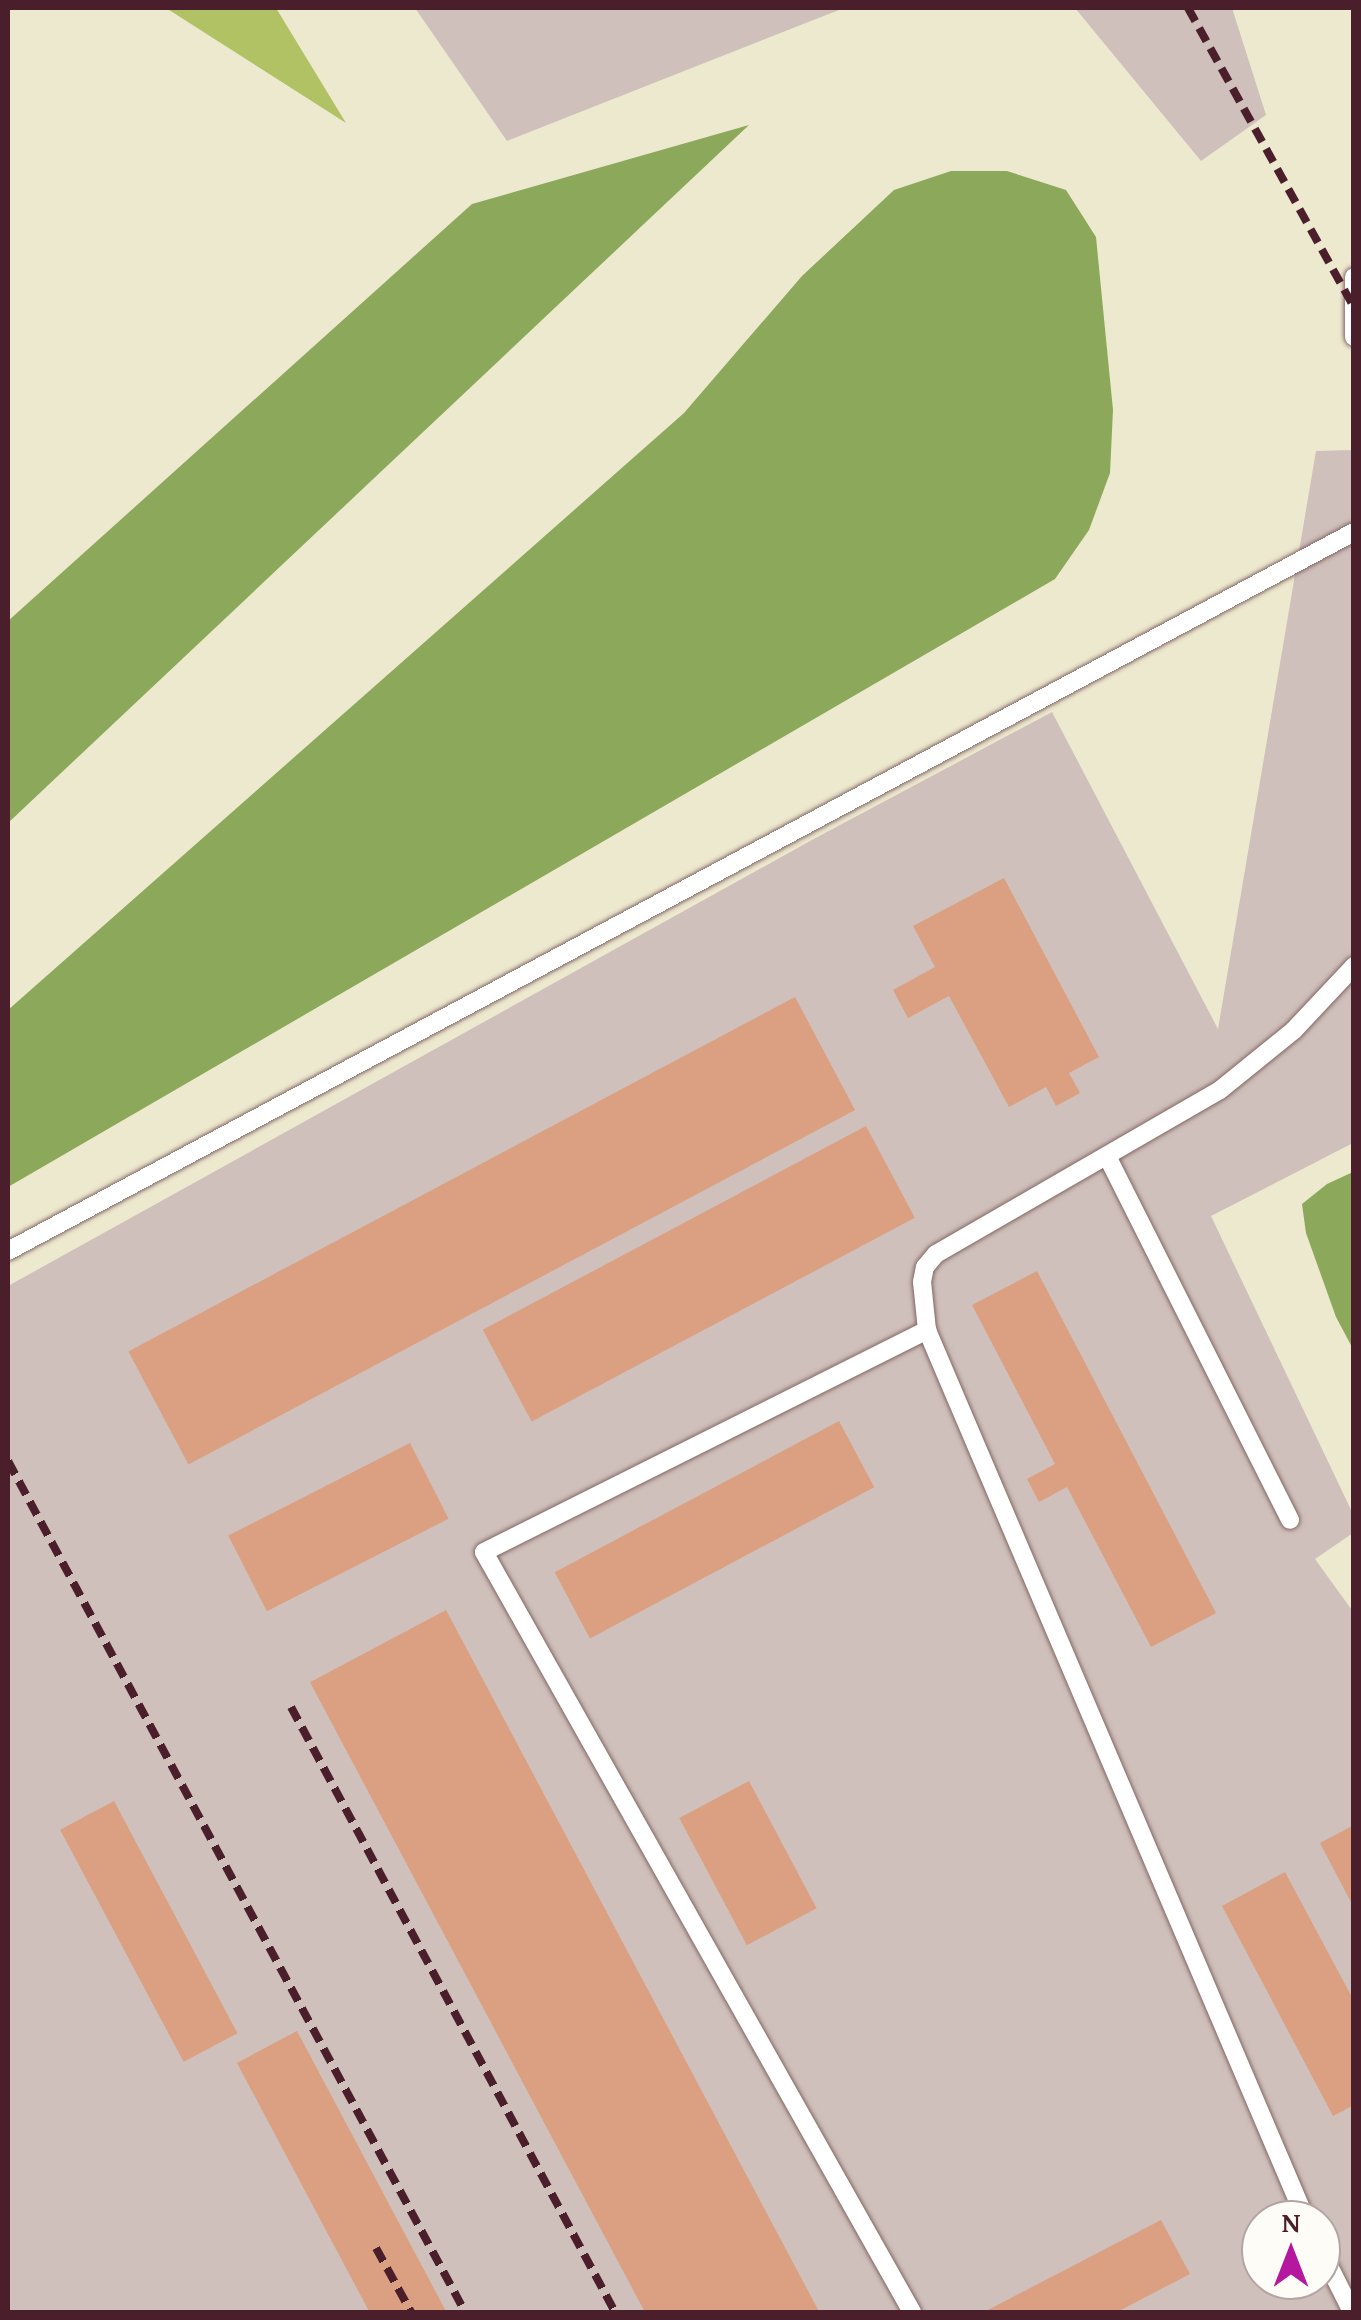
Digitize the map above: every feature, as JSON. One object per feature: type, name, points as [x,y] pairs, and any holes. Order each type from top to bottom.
[{"type":"lane","points":[[1354,277],[1354,337]]},
{"type":"lane","points":[[8,1251],[1354,532]]},
{"type":"lane","points":[[1297,2200],[927,1330],[922,1282],[925,1267],[936,1254],[1108,1158],[1220,1090],[1264,1058],[1326,999],[1354,966]]},
{"type":"lane","points":[[1108,1158],[1290,1520]]},
{"type":"lane","points":[[912,2312],[484,1552],[927,1330]]},
{"type":"shaded area","points":[[415,8],[844,8],[507,141]]},
{"type":"shaded area","points":[[1075,8],[1232,8],[1266,115],[1201,161]]},
{"type":"shaded area","points":[[1353,450],[1353,1143],[1211,1216],[1353,1514],[1353,1533],[1315,1559],[1354,1613],[1353,2312],[8,2312],[8,1286],[810,841],[1052,712],[1218,1029],[1316,451]]},
{"type":"green space","points":[[166,8],[276,8],[346,123]]},
{"type":"green space","points":[[749,125],[8,823],[8,621],[472,204]]},
{"type":"green space","points":[[951,171],[1007,171],[1066,190],[1096,237],[1113,410],[1110,473],[1089,530],[1055,579],[8,1187],[8,1010],[684,413],[802,276],[894,190]]},
{"type":"green space","points":[[1353,1172],[1353,1349],[1336,1317],[1306,1233],[1302,1204],[1327,1184]]},
{"type":"building","points":[[1004,878],[1099,1057],[1069,1073],[1080,1093],[1056,1106],[1046,1087],[1009,1107],[949,996],[908,1018],[893,990],[935,967],[913,926]]},
{"type":"building","points":[[795,997],[855,1110],[188,1464],[128,1351]]},
{"type":"building","points":[[866,1126],[915,1218],[532,1422],[483,1330]]},
{"type":"building","points":[[1037,1271],[1216,1613],[1151,1647],[1067,1487],[1039,1502],[1027,1479],[1055,1464],[972,1305]]},
{"type":"building","points":[[839,1421],[874,1487],[590,1638],[555,1572]]},
{"type":"building","points":[[410,1443],[449,1519],[267,1611],[228,1536]]},
{"type":"building","points":[[446,1610],[819,2311],[645,2312],[310,1682]]},
{"type":"building","points":[[749,1781],[817,1908],[747,1945],[679,1818]]},
{"type":"building","points":[[114,1801],[237,2033],[184,2062],[60,1830]]},
{"type":"building","points":[[1354,1825],[1354,1908],[1320,1843]]},
{"type":"building","points":[[1285,1872],[1354,2001],[1354,2105],[1333,2116],[1222,1906]]},
{"type":"building","points":[[297,2031],[446,2312],[369,2312],[237,2063]]},
{"type":"building","points":[[1161,2220],[1190,2274],[1117,2312],[984,2312]]},
{"type":"railway","points":[[1188,8],[1354,307]]},
{"type":"railway","points":[[8,1461],[465,2312]]},
{"type":"railway","points":[[291,1707],[615,2312]]},
{"type":"railway","points":[[376,2248],[411,2312]]}]
